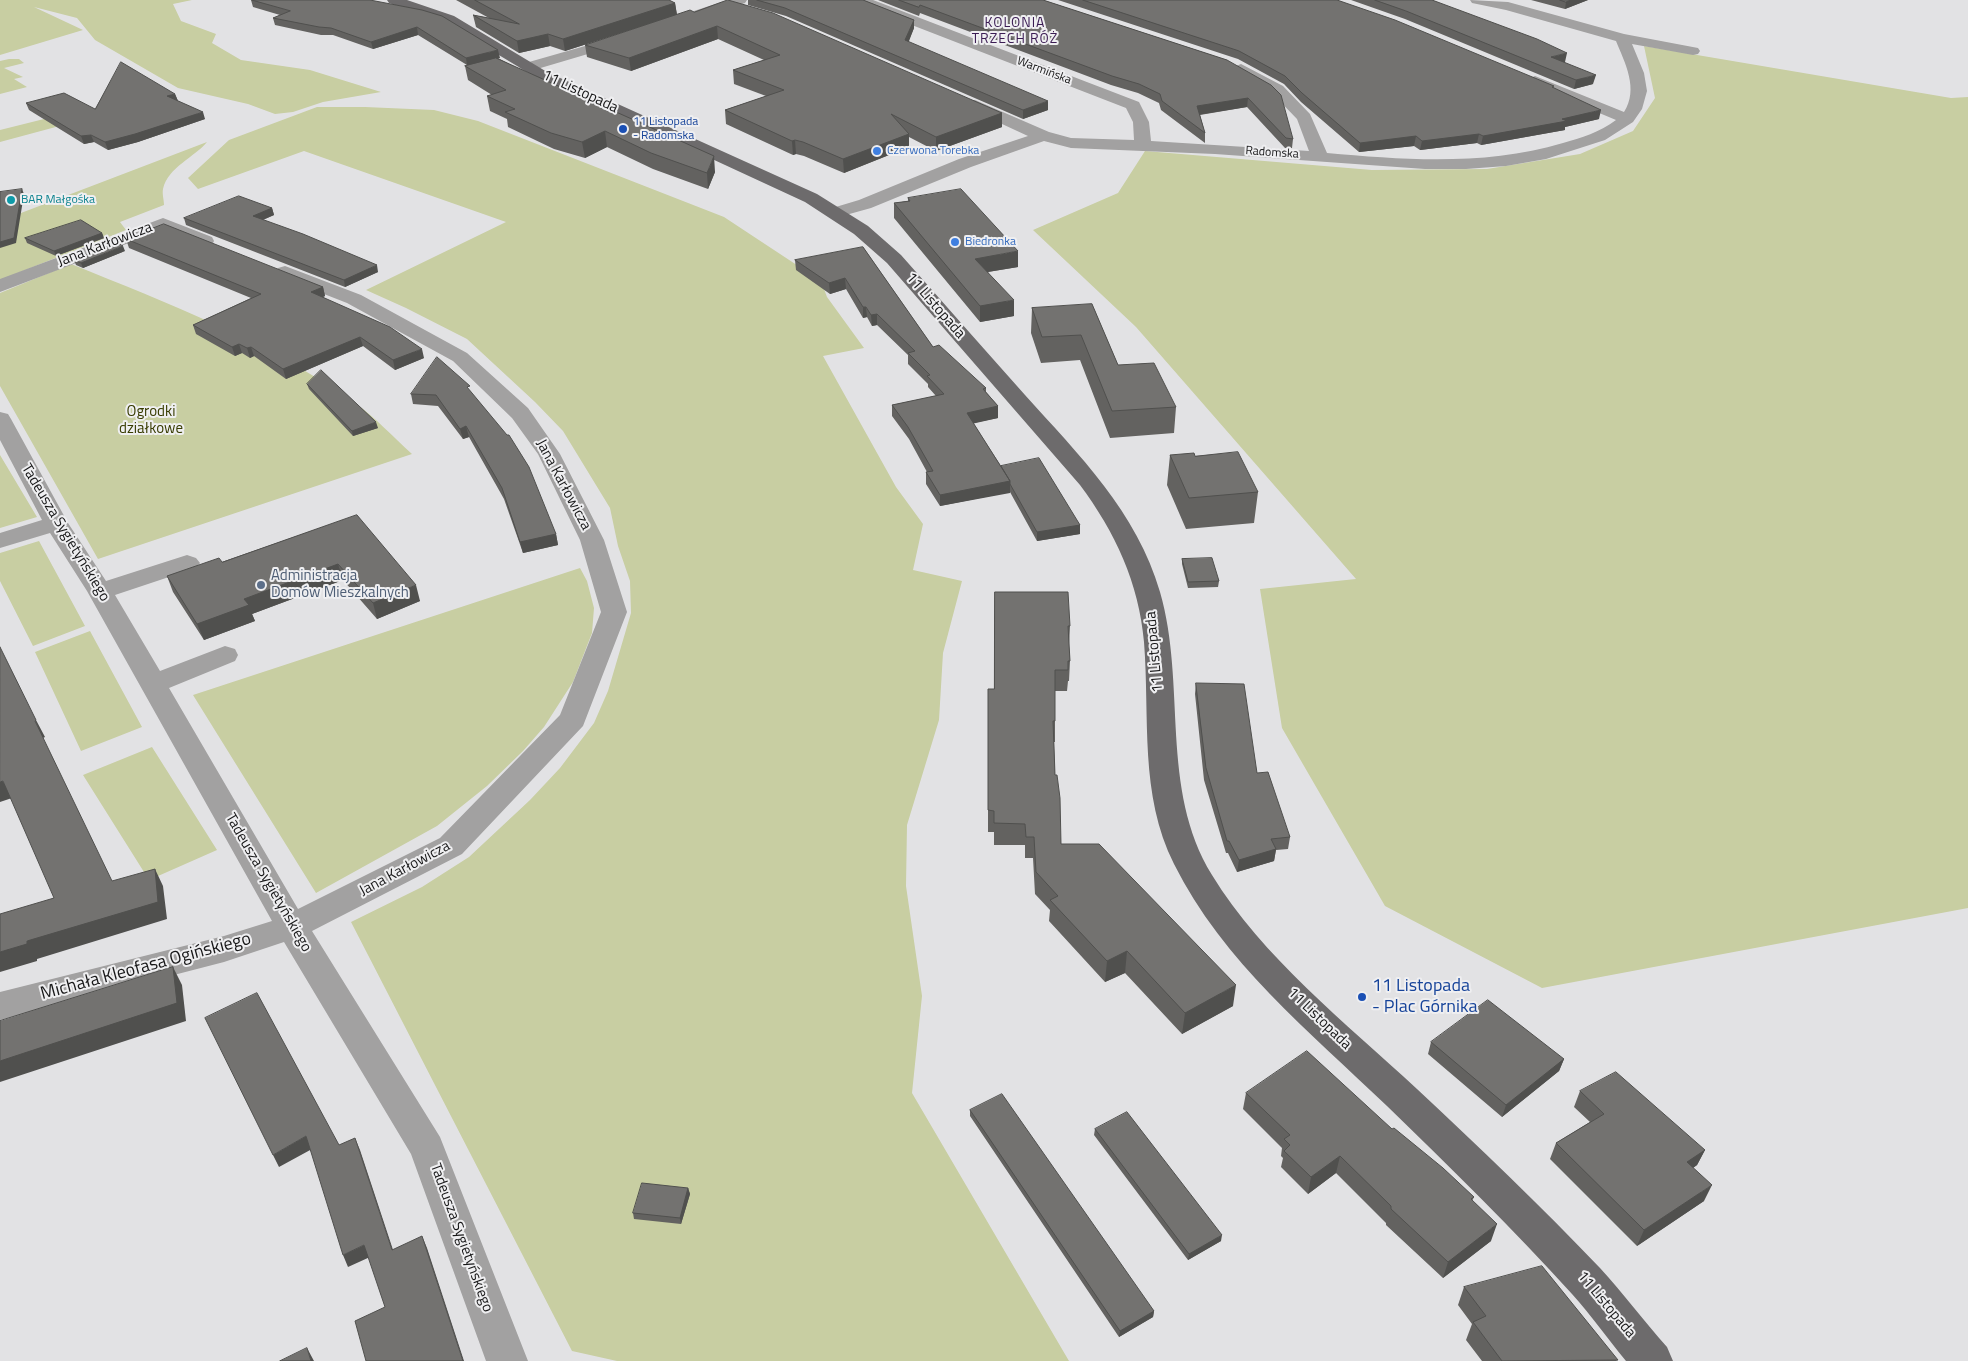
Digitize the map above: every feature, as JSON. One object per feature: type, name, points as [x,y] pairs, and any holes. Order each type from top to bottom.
[{"type":"main road","name":"11 Listopada","points":[[394,0],[450,19],[527,67],[562,85],[787,186],[836,213],[861,230],[894,259],[1072,461],[1094,488],[1123,532],[1138,564],[1151,604],[1157,641],[1165,776],[1175,827],[1189,862],[1231,929],[1262,965],[1485,1176],[1588,1283],[1652,1361]]},
{"type":"street","name":"Warmińska","points":[[860,0],[1133,105],[1141,122],[1142,145]]},
{"type":"street","points":[[1476,0],[1508,6],[1622,38],[1693,51]]},
{"type":"street","points":[[682,20],[733,2],[753,13]]},
{"type":"street","points":[[527,67],[630,37]]},
{"type":"street","name":"Radomska","points":[[953,96],[1043,136],[1071,143],[1142,145],[1383,163],[1458,165],[1520,159],[1567,149],[1606,134],[1627,119],[1634,108],[1640,91],[1636,74],[1622,38]]},
{"type":"street","points":[[1232,64],[1277,89],[1304,117],[1320,157]]},
{"type":"street","points":[[1521,75],[1627,119]]},
{"type":"street","points":[[836,213],[865,204],[965,163],[1043,136]]},
{"type":"street","name":"Jana Karłowicza","points":[[0,286],[163,223],[222,247]]},
{"type":"street","name":"Jana Karłowicza","points":[[265,264],[354,299],[460,357],[520,413],[549,454],[592,540],[614,612],[574,719],[451,846],[292,927]]},
{"type":"street","name":"Tadeusza Sygietyńskiego","points":[[0,420],[56,523],[100,591],[292,927],[427,1148],[507,1361]]},
{"type":"street","points":[[0,541],[56,523]]},
{"type":"street","points":[[100,591],[187,563]]},
{"type":"street","points":[[153,684],[225,655]]},
{"type":"street","name":"Michała Kleofasa Ogińskiego","points":[[0,1006],[224,949],[292,927]]},
{"type":"green space","points":[[0,0],[192,0],[173,4],[181,21],[216,34],[212,43],[241,60],[310,70],[381,92],[323,102],[293,112],[275,114],[248,104],[178,88],[95,40],[77,18],[34,7],[83,30],[0,55]]},
{"type":"green space","points":[[1644,46],[1951,98],[1968,97],[1968,908],[1542,988],[1385,906],[1282,728],[1260,589],[1356,579],[1136,327],[1033,230],[1118,193],[1145,151],[1372,170],[1487,169],[1580,154],[1633,131],[1655,98]]},
{"type":"green space","points":[[19,59],[24,63],[4,68],[23,77],[14,79],[27,87],[0,94],[0,61]]},
{"type":"green space","points":[[317,107],[434,110],[478,121],[724,217],[821,281],[827,297],[864,348],[823,356],[896,487],[923,524],[913,570],[962,581],[943,653],[939,720],[907,825],[906,886],[922,996],[912,1093],[1069,1361],[617,1361],[572,1351],[351,922],[422,887],[469,857],[530,800],[560,768],[594,723],[608,691],[631,613],[630,581],[618,546],[610,508],[563,431],[535,402],[467,339],[366,290],[506,222],[304,151],[198,189],[188,178],[229,140]]},
{"type":"green space","points":[[80,110],[78,121],[0,142],[0,130]]},
{"type":"green space","points":[[207,142],[170,174],[163,189],[164,205],[120,222],[126,230],[0,280],[0,221]]},
{"type":"green space","name":"Ogrodki działkowe","points":[[71,264],[217,325],[288,361],[355,403],[412,454],[98,559],[0,386],[0,293]]},
{"type":"green space","points":[[0,455],[37,517],[0,528]]},
{"type":"green space","points":[[39,541],[85,626],[33,646],[0,581],[0,553]]},
{"type":"green space","points":[[580,568],[587,581],[594,608],[592,633],[573,682],[544,727],[523,751],[487,786],[437,826],[316,893],[193,695]]},
{"type":"green space","points":[[90,631],[142,727],[81,751],[35,652]]},
{"type":"green space","points":[[152,747],[217,850],[149,880],[83,775]]},
{"type":"building","points":[[252,0],[370,0],[422,10],[442,16],[498,50],[466,58],[417,27],[371,42],[331,28],[273,18],[290,11]]},
{"type":"building","points":[[475,0],[669,0],[675,3],[563,39],[548,34],[517,41],[473,15],[519,24]]},
{"type":"building","points":[[728,0],[773,13],[1002,113],[936,137],[891,114],[909,134],[843,159],[803,142],[792,141],[725,110],[784,90],[733,70],[780,55],[717,26],[629,58],[585,45],[690,10],[694,12]]},
{"type":"building","points":[[757,0],[863,0],[914,20],[905,40],[1048,101],[1023,110],[785,8]]},
{"type":"building","points":[[899,0],[1043,0],[1227,60],[1271,85],[1281,95],[1293,139],[1286,138],[1248,98],[1197,106],[1205,133],[1162,101],[1160,94],[1139,84],[1112,76],[920,5],[919,7]]},
{"type":"building","points":[[1083,0],[1337,0],[1395,20],[1554,86],[1552,87],[1601,110],[1562,119],[1567,121],[1483,136],[1479,134],[1422,141],[1416,136],[1360,143],[1285,76],[1239,51]]},
{"type":"building","points":[[1375,0],[1432,0],[1537,39],[1567,53],[1551,57],[1596,75],[1576,80]]},
{"type":"building","points":[[496,58],[714,156],[707,173],[651,153],[605,131],[582,142],[551,133],[505,112],[515,109],[487,96],[506,90],[465,66]]},
{"type":"building","points":[[121,62],[175,94],[167,96],[203,112],[105,142],[91,135],[81,136],[26,103],[64,93],[95,109]]},
{"type":"building","points":[[22,189],[14,238],[0,242],[0,192]]},
{"type":"building","points":[[961,189],[1018,251],[975,259],[1014,300],[980,306],[894,203],[910,201],[908,198]]},
{"type":"building","points":[[239,196],[272,208],[253,216],[303,234],[377,265],[344,280],[184,218]]},
{"type":"building","points":[[81,220],[102,233],[54,251],[25,238]]},
{"type":"building","points":[[164,224],[323,287],[311,292],[390,327],[422,349],[393,360],[360,337],[283,369],[251,347],[247,348],[239,344],[232,347],[193,325],[261,294],[126,239]]},
{"type":"building","points":[[118,243],[123,246],[81,263],[74,260]]},
{"type":"building","points":[[863,247],[933,347],[939,345],[986,388],[983,389],[998,406],[967,413],[1010,481],[940,495],[926,472],[933,471],[908,427],[892,405],[944,394],[927,376],[930,375],[908,353],[915,351],[877,314],[871,315],[866,307],[863,307],[845,278],[829,283],[795,260]]},
{"type":"building","points":[[1092,304],[1118,365],[1154,363],[1176,407],[1112,411],[1081,335],[1042,337],[1032,308]]},
{"type":"building","points":[[437,357],[470,386],[467,387],[507,435],[509,435],[529,467],[556,534],[520,542],[502,488],[466,426],[460,429],[436,395],[411,394]]},
{"type":"building","points":[[321,370],[376,422],[352,431],[307,384]]},
{"type":"building","points":[[1238,452],[1258,492],[1189,498],[1170,455],[1194,453],[1195,456]]},
{"type":"building","points":[[1039,458],[1080,525],[1037,532],[1001,466]]},
{"type":"building","points":[[357,515],[416,585],[373,603],[338,564],[244,599],[249,605],[197,624],[167,576],[219,558],[222,562]]},
{"type":"building","points":[[1212,558],[1219,581],[1188,582],[1182,559]]},
{"type":"building","points":[[995,592],[1068,592],[1070,661],[1068,661],[1068,670],[1055,670],[1055,721],[1053,721],[1055,775],[1057,775],[1060,798],[1061,844],[1099,844],[1236,985],[1185,1013],[1127,951],[1107,961],[1050,900],[1058,896],[1036,872],[1034,837],[1026,837],[1025,824],[994,823],[994,811],[988,810],[988,689],[994,689]]},
{"type":"building","points":[[0,647],[112,881],[155,869],[158,902],[27,941],[27,944],[0,952],[0,914],[54,898],[3,781],[0,782]]},
{"type":"building","points":[[1196,683],[1244,684],[1257,773],[1268,772],[1290,837],[1271,839],[1276,849],[1239,860],[1229,841],[1227,841],[1206,768]]},
{"type":"building","points":[[173,967],[177,1003],[0,1061],[0,1021]]},
{"type":"building","points":[[257,993],[339,1145],[355,1138],[392,1250],[422,1236],[463,1361],[366,1361],[355,1321],[385,1307],[364,1245],[343,1255],[306,1136],[273,1155],[205,1018]]},
{"type":"building","points":[[1488,1000],[1564,1059],[1506,1105],[1431,1042]]},
{"type":"building","points":[[1307,1051],[1392,1129],[1394,1128],[1443,1168],[1474,1197],[1471,1199],[1497,1224],[1448,1262],[1391,1209],[1391,1206],[1340,1156],[1311,1177],[1284,1151],[1290,1145],[1284,1139],[1290,1135],[1246,1093]]},
{"type":"building","points":[[1616,1072],[1705,1150],[1687,1162],[1712,1185],[1644,1230],[1556,1143],[1604,1114],[1580,1091]]},
{"type":"building","points":[[1002,1094],[1154,1311],[1120,1331],[970,1110]]},
{"type":"building","points":[[1127,1112],[1222,1235],[1189,1254],[1095,1129]]},
{"type":"building","points":[[642,1183],[688,1188],[680,1218],[633,1213]]},
{"type":"building","points":[[1542,1266],[1618,1360],[1502,1361],[1473,1322],[1486,1316],[1464,1287]]},
{"type":"building","points":[[307,1348],[311,1361],[280,1361]]},
{"type":"place","name":"11 Listopada - Radomska","points":[[623,129]]},
{"type":"place","name":"Czerwona Torebka","points":[[877,151]]},
{"type":"place","name":"BAR Małgośka","points":[[11,200]]},
{"type":"place","name":"Biedronka","points":[[955,242]]},
{"type":"place","name":"Administracja Domów Mieszkalnych","points":[[261,585]]},
{"type":"place","name":"11 Listopada - Plac Górnika","points":[[1362,997]]},
{"type":"district","name":"KOLONIA TRZECH RÓŻ","points":[[1015,32]]}]
